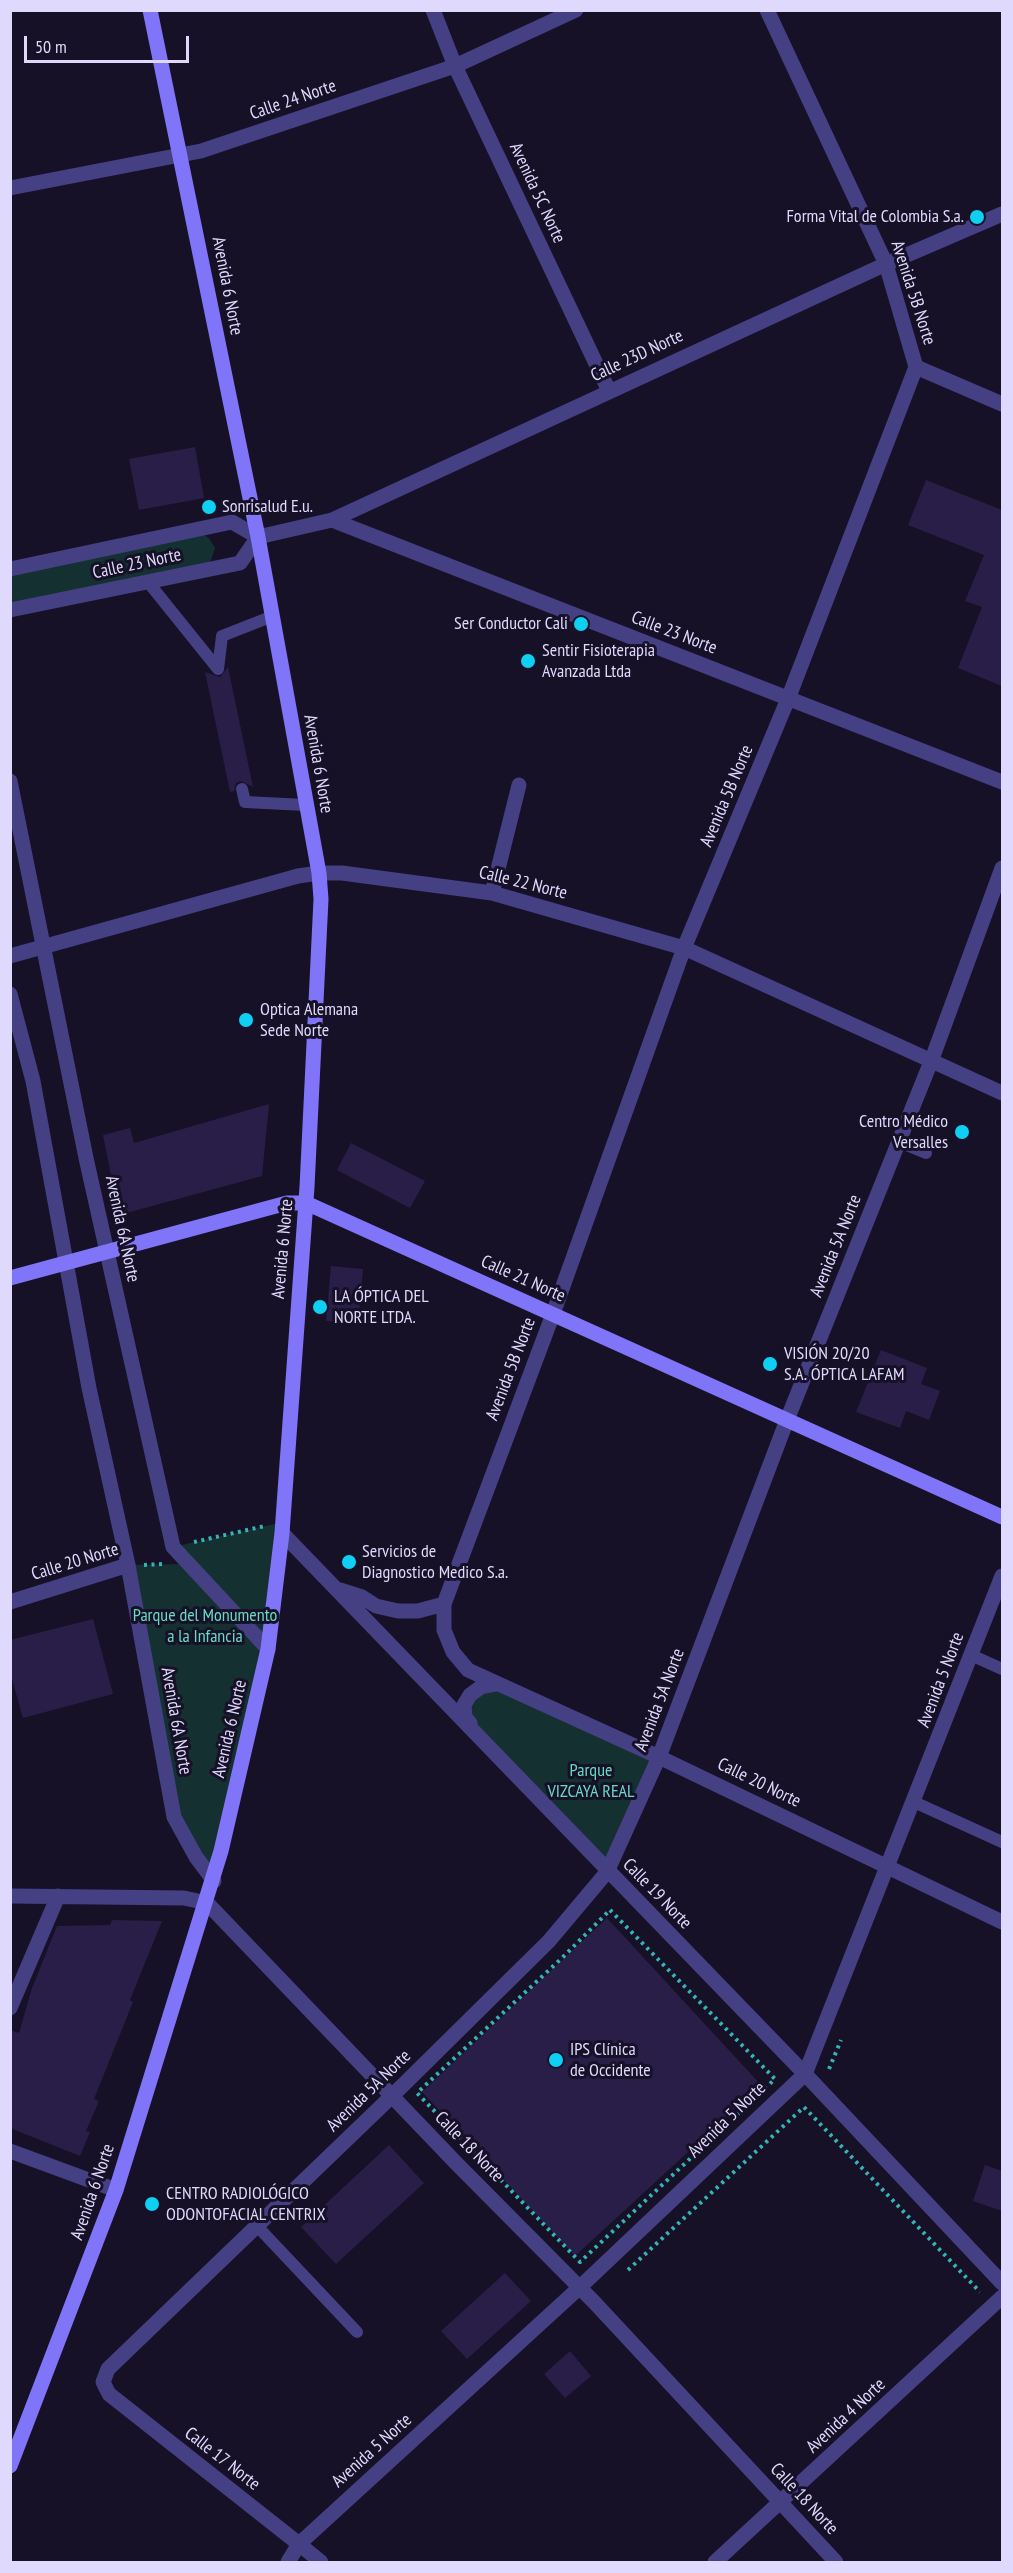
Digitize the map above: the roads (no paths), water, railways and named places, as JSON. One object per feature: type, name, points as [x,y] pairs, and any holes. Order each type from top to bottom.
[{"type":"main road","name":"Avenida 6 Norte","points":[[11,2461],[116,2190],[214,1881],[268,1649],[283,1528],[306,1203],[321,899],[319,873],[258,537],[150,10]]},
{"type":"main road","name":"Calle 21 Norte","points":[[10,1278],[287,1203],[306,1203],[1002,1517]]},
{"type":"street","name":"Avenida 5C Norte","points":[[433,10],[455,66],[609,391]]},
{"type":"street","name":"Calle 24 Norte","points":[[10,188],[201,151],[455,66],[576,10]]},
{"type":"street","name":"Avenida 5B Norte","points":[[468,1670],[453,1652],[444,1630],[444,1604],[553,1314],[684,948],[788,699],[916,367],[886,264],[767,10]]},
{"type":"street","name":"Calle 23D Norte","points":[[258,537],[332,520],[886,264],[1002,214]]},
{"type":"street","points":[[916,367],[1002,404]]},
{"type":"street","name":"Calle 23 Norte","points":[[332,520],[1002,782]]},
{"type":"street","name":"Calle 23 Norte","points":[[10,569],[232,522],[258,537],[240,563],[10,610]]},
{"type":"street","name":"Avenida 6A Norte","points":[[10,781],[107,1252],[172,1547],[268,1649]]},
{"type":"street","points":[[492,893],[519,785]]},
{"type":"street","name":"Avenida 5A Norte","points":[[103,2382],[108,2369],[393,2095],[549,1941],[607,1872],[659,1757],[788,1420],[932,1059],[1002,868]]},
{"type":"street","name":"Calle 22 Norte","points":[[10,956],[298,876],[319,873],[342,873],[492,893],[684,948],[932,1059],[1002,1093]]},
{"type":"street","name":"Avenida 6A Norte","points":[[10,994],[33,1081],[103,1455],[128,1565],[174,1817],[196,1857],[214,1881]]},
{"type":"street","name":"Calle 19 Norte","points":[[283,1528],[337,1589],[477,1733],[607,1872],[805,2074],[1002,2283]]},
{"type":"street","name":"Calle 20 Norte","points":[[10,1602],[128,1565]]},
{"type":"street","name":"Avenida 5 Norte","points":[[288,2562],[299,2544],[579,2288],[805,2074],[889,1867],[1002,1576]]},
{"type":"street","points":[[337,1589],[363,1597],[376,1606],[398,1611],[418,1611],[444,1604]]},
{"type":"street","name":"Calle 20 Norte","points":[[468,1670],[659,1757],[1002,1922]]},
{"type":"street","points":[[477,1733],[465,1717],[465,1704],[470,1695],[481,1687],[496,1683]]},
{"type":"street","points":[[10,1896],[184,1898],[207,1903]]},
{"type":"street","points":[[10,2008],[58,1896]]},
{"type":"street","name":"Calle 18 Norte","points":[[207,1903],[579,2288],[836,2562]]},
{"type":"street","points":[[10,2151],[116,2190]]},
{"type":"street","name":"Avenida 4 Norte","points":[[715,2562],[1002,2297]]},
{"type":"street","name":"Calle 17 Norte","points":[[103,2382],[109,2394],[321,2562]]},
{"type":"lane","points":[[148,582],[218,669],[222,636],[273,616]]},
{"type":"lane","points":[[242,789],[245,802],[305,805]]},
{"type":"lane","points":[[899,1142],[926,1153]]},
{"type":"lane","points":[[971,1656],[1002,1669]]},
{"type":"lane","points":[[914,1802],[1002,1842]]},
{"type":"lane","points":[[257,2226],[357,2332]]},
{"type":"place","name":"Forma Vital de Colombia S.a.","points":[[977,217]]},
{"type":"place","name":"Sonrisalud E.u.","points":[[209,507]]},
{"type":"place","name":"Ser Conductor Cali","points":[[581,624]]},
{"type":"place","name":"Sentir Fisioterapia Avanzada Ltda","points":[[528,661]]},
{"type":"place","name":"Optica Alemana Sede Norte","points":[[246,1020]]},
{"type":"place","name":"Centro Médico Versalles","points":[[962,1132]]},
{"type":"place","name":"LA ÓPTICA DEL NORTE LTDA.","points":[[320,1307]]},
{"type":"place","name":"VISIÓN 20/20 S.A. ÓPTICA LAFAM","points":[[770,1364]]},
{"type":"place","name":"Servicios de Diagnostico Medico S.a.","points":[[349,1562]]},
{"type":"place","name":"IPS Clínica de Occidente","points":[[556,2060]]},
{"type":"place","name":"CENTRO RADIOLÓGICO ODONTOFACIAL CENTRIX","points":[[152,2204]]},
{"type":"park label","name":"Parque del Monumento a la Infancia","points":[[205,1626]]},
{"type":"park label","name":"Parque VIZCAYA REAL","points":[[591,1781]]}]
